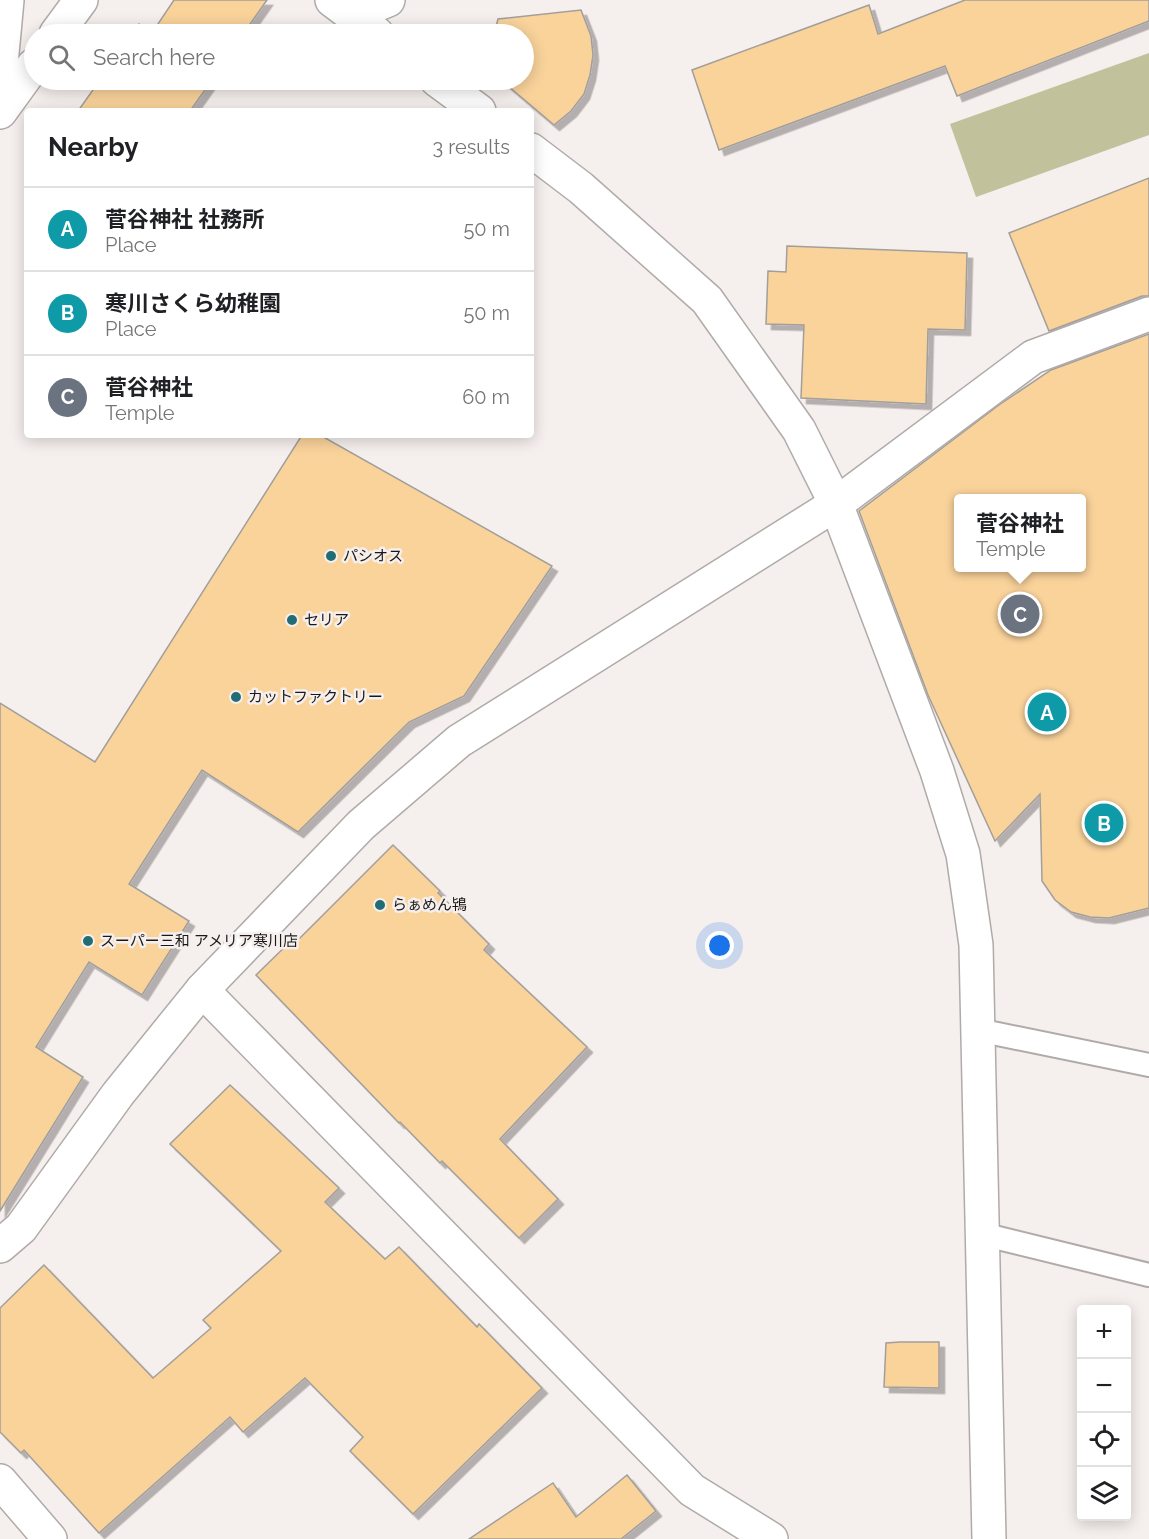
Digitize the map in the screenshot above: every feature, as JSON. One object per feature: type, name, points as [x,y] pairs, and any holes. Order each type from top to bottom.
[{"type":"street","points":[[0,75],[7,0]]},
{"type":"street","points":[[63,24],[81,0]]},
{"type":"street","points":[[354,17],[388,0]]},
{"type":"street","points":[[0,112],[24,79]]},
{"type":"street","points":[[451,90],[475,108]]},
{"type":"street","points":[[534,152],[581,188],[707,300],[799,430],[836,504],[937,771],[963,854],[976,945],[989,1539]]},
{"type":"street","points":[[0,1246],[21,1228],[118,1094],[202,990],[361,825],[459,741],[836,504],[1033,357],[1149,314]]},
{"type":"street","points":[[202,990],[692,1490],[771,1539]]},
{"type":"street","points":[[0,1481],[50,1539]]},
{"type":"lane","points":[[978,1030],[1149,1065]]},
{"type":"lane","points":[[982,1234],[1149,1275]]},
{"type":"green space","points":[[1149,53],[1149,135],[976,197],[950,124]]},
{"type":"building","points":[[174,0],[267,0],[250,24],[158,24]]},
{"type":"building","points":[[965,0],[1149,0],[1149,21],[957,96],[945,66],[719,150],[692,70],[869,5],[878,34]]},
{"type":"building","points":[[581,10],[591,36],[593,55],[590,75],[584,94],[571,111],[554,125],[513,90],[534,90],[534,24],[497,24],[498,19]]},
{"type":"building","points":[[93,90],[205,90],[192,108],[80,108]]},
{"type":"building","points":[[1149,178],[1149,296],[1142,296],[1049,331],[1009,233]]},
{"type":"building","points":[[787,246],[967,253],[965,330],[928,329],[926,404],[801,398],[804,325],[766,324],[768,271],[786,272]]},
{"type":"building","points":[[1149,334],[1149,908],[1109,918],[1090,917],[1071,912],[1055,900],[1042,881],[1040,794],[995,841],[928,695],[859,511],[999,405],[1051,370]]},
{"type":"building","points":[[300,438],[325,438],[552,566],[464,696],[409,722],[298,832],[202,770],[129,884],[189,921],[142,995],[89,962],[36,1047],[83,1077],[0,1211],[0,703],[95,762]]},
{"type":"building","points":[[393,845],[489,944],[484,950],[587,1047],[500,1139],[558,1199],[519,1238],[442,1161],[440,1163],[399,1123],[256,975],[295,937],[298,940]]},
{"type":"building","points":[[230,1085],[339,1188],[325,1202],[385,1259],[399,1247],[477,1327],[479,1324],[542,1388],[413,1514],[350,1451],[363,1437],[305,1378],[243,1432],[230,1417],[99,1533],[24,1450],[21,1453],[0,1432],[0,1308],[44,1265],[153,1378],[211,1328],[203,1320],[281,1251],[170,1144]]},
{"type":"building","points":[[939,1342],[939,1388],[884,1387],[886,1343]]},
{"type":"building","points":[[627,1475],[656,1511],[621,1539],[469,1539],[553,1483],[576,1517]]},
{"type":"place","name":"パシオス","points":[[331,556]]},
{"type":"place","name":"菅谷神社","points":[[1020,614]]},
{"type":"place","name":"セリア","points":[[292,620]]},
{"type":"place","name":"カットファクトリー","points":[[236,697]]},
{"type":"place","name":"菅谷神社 社務所","points":[[1047,712]]},
{"type":"place","name":"寒川さくら幼稚園","points":[[1104,823]]},
{"type":"place","name":"らぁめん鴇","points":[[380,905]]},
{"type":"place","name":"スーパー三和 アメリア寒川店","points":[[88,941]]}]
